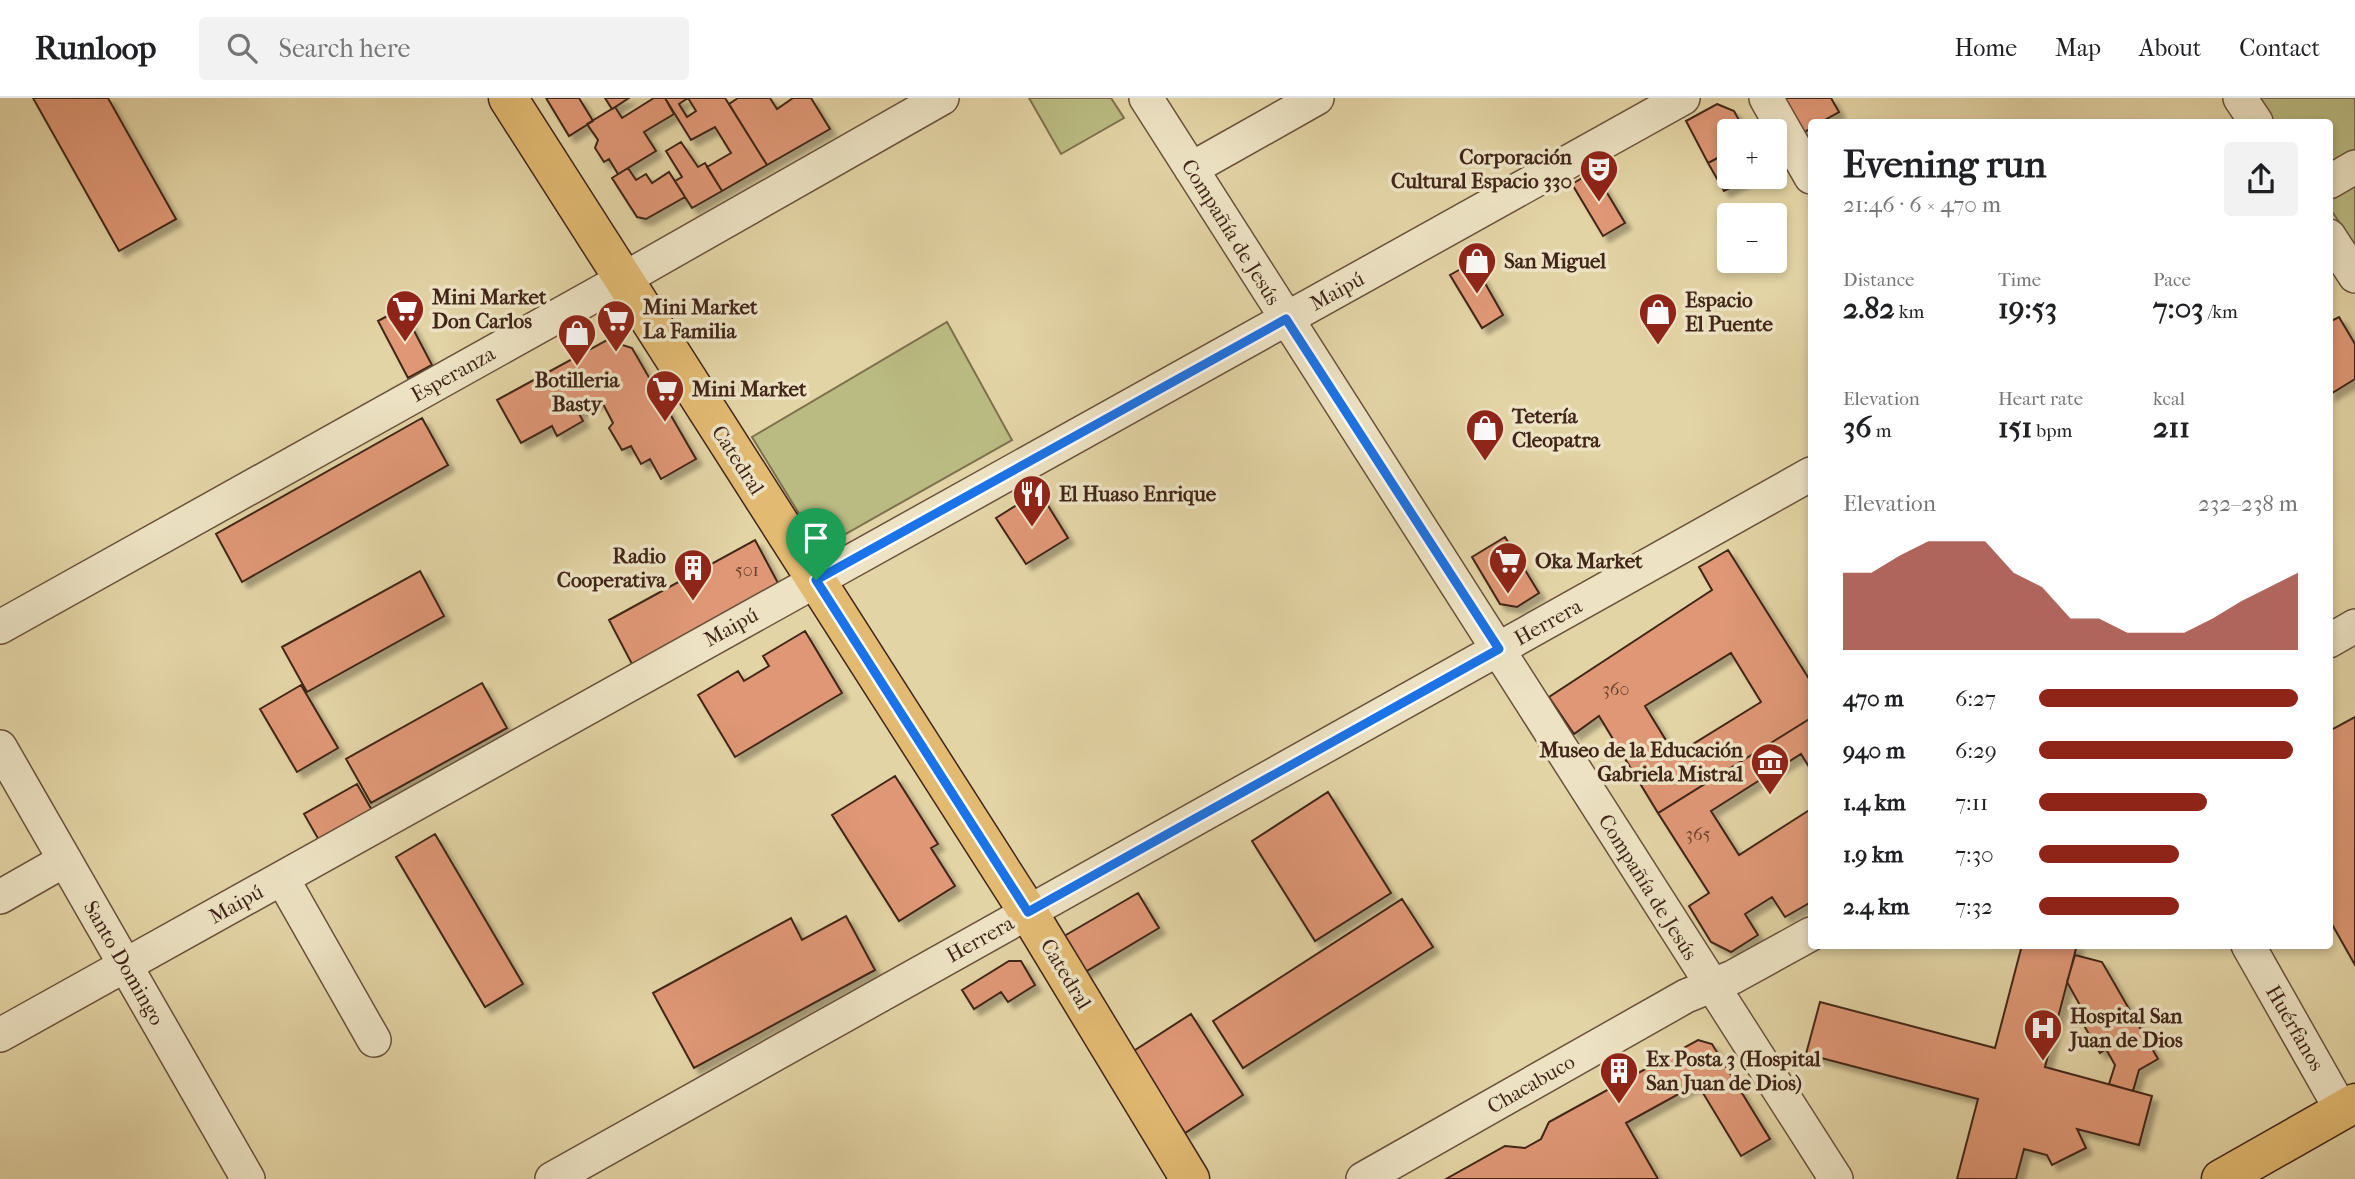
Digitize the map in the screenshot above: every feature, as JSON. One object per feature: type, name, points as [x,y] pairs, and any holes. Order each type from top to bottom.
[{"type":"main road","name":"Catedral","points":[[508,98],[1028,912],[1190,1179]]},
{"type":"main road","points":[[2221,1179],[2348,1107]]},
{"type":"street","name":"Esperanza","points":[[0,627],[942,98]]},
{"type":"street","name":"Compañía de Jesús","points":[[1146,98],[1836,1179]]},
{"type":"street","points":[[1191,169],[1317,98]]},
{"type":"street","name":"Maipú","points":[[0,1035],[1683,98]]},
{"type":"street","points":[[1766,98],[1808,172]]},
{"type":"street","points":[[2240,98],[2254,119]]},
{"type":"street","points":[[2333,180],[2355,167]]},
{"type":"street","points":[[2333,242],[2355,276]]},
{"type":"street","name":"Herrera","points":[[552,1179],[1808,476]]},
{"type":"street","points":[[2333,639],[2355,626]]},
{"type":"street","name":"Santo Domingo","points":[[0,747],[248,1179]]},
{"type":"street","points":[[0,897],[65,860]]},
{"type":"street","points":[[282,878],[374,1040]]},
{"type":"street","name":"Chacabuco","points":[[1363,1179],[1686,996],[1733,977],[1808,936]]},
{"type":"street","name":"Huérfanos","points":[[2250,949],[2348,1107]]},
{"type":"green space","points":[[1029,98],[1111,98],[1124,118],[1061,154]]},
{"type":"green space","points":[[2258,98],[2355,98],[2355,246],[2333,213],[2333,119],[2272,119]]},
{"type":"green space","points":[[947,322],[1012,440],[835,540],[814,538],[752,437]]},
{"type":"building","points":[[33,98],[108,98],[176,219],[119,251]]},
{"type":"building","points":[[546,98],[579,98],[593,121],[569,136]]},
{"type":"building","points":[[605,98],[629,98],[612,109]]},
{"type":"building","points":[[654,98],[665,98],[674,114],[644,132],[656,151],[618,174],[609,159],[604,162],[595,148],[598,140],[587,124],[615,107],[622,118]]},
{"type":"building","points":[[665,98],[688,98],[725,98],[767,165],[722,191],[707,167],[731,153],[715,127],[691,140]],"holes":[[[688,98],[696,111],[687,117],[679,104]]]},
{"type":"building","points":[[738,98],[770,98],[777,109],[793,98],[811,98],[830,129],[767,165],[729,104]]},
{"type":"building","points":[[1783,98],[1831,98],[1839,112],[1826,119],[1808,119],[1808,130],[1803,133]]},
{"type":"building","points":[[1717,104],[1734,111],[1738,119],[1717,119],[1717,158],[1708,163],[1686,121]]},
{"type":"building","points":[[681,142],[698,167],[705,163],[722,191],[692,208],[675,181],[682,177],[666,151]]},
{"type":"building","points":[[1717,158],[1717,179],[1708,163]]},
{"type":"building","points":[[628,168],[636,180],[646,174],[652,183],[669,172],[685,197],[646,219],[637,217],[612,178]]},
{"type":"building","name":"Corporación Cultural Espacio 330","points":[[1594,171],[1625,223],[1603,236],[1572,184]]},
{"type":"building","name":"San Miguel","points":[[1473,262],[1503,315],[1482,328],[1450,275]]},
{"type":"building","name":"Mini Market Don Carlos","points":[[402,308],[432,365],[408,378],[378,321]]},
{"type":"building","points":[[2339,317],[2355,344],[2355,379],[2333,393],[2333,320]]},
{"type":"building","points":[[607,340],[632,348],[696,459],[661,479],[650,459],[641,464],[631,446],[622,450],[609,428],[613,423],[601,400],[578,412],[583,421],[557,436],[552,426],[521,443],[497,400]]},
{"type":"building","points":[[422,418],[448,465],[242,582],[216,534]]},
{"type":"building","name":"El Huaso Enrique","points":[[1039,491],[1068,538],[1026,564],[996,518]]},
{"type":"building","points":[[1505,537],[1539,593],[1517,607],[1500,604],[1472,557]]},
{"type":"building","name":"Radio Cooperativa","points":[[755,540],[778,583],[632,664],[609,620]]},
{"type":"building","points":[[1728,550],[1808,677],[1808,720],[1658,813],[1599,716],[1574,734],[1549,697],[1712,590],[1699,567]],"holes":[[[1731,653],[1761,702],[1675,755],[1645,706]]]},
{"type":"building","points":[[420,571],[444,616],[307,692],[282,647]]},
{"type":"building","points":[[805,631],[842,693],[735,757],[698,695],[738,671],[744,681],[769,666],[763,656]]},
{"type":"building","points":[[482,683],[507,728],[371,803],[346,759]]},
{"type":"building","points":[[301,685],[338,748],[297,772],[260,709]]},
{"type":"building","points":[[2355,717],[2355,965],[2333,926],[2333,729]]},
{"type":"building","points":[[1808,720],[1808,765],[1801,754],[1711,811],[1739,855],[1808,811],[1808,904],[1785,917],[1772,897],[1745,914],[1758,935],[1731,952],[1711,942],[1689,906],[1709,893],[1658,813]]},
{"type":"building","points":[[895,776],[938,844],[931,848],[955,886],[899,921],[832,815]]},
{"type":"building","points":[[357,784],[373,812],[320,842],[304,814]]},
{"type":"building","points":[[1328,792],[1391,893],[1315,941],[1252,841]]},
{"type":"building","points":[[435,834],[523,984],[485,1007],[396,857]]},
{"type":"building","points":[[1138,893],[1159,928],[1080,975],[1059,939]]},
{"type":"building","points":[[1402,899],[1433,947],[1243,1068],[1213,1021]]},
{"type":"building","points":[[846,916],[875,970],[694,1068],[653,993],[791,918],[802,940]]},
{"type":"building","points":[[2021,949],[2076,949],[2045,1067],[2152,1096],[2139,1145],[2077,1129],[2086,1148],[2052,1165],[2047,1155],[2024,1149],[2016,1179],[1957,1179],[1978,1099],[1806,1054],[1820,1002],[1995,1048]]},
{"type":"building","points":[[2075,955],[2102,962],[2158,1059],[2139,1070],[2133,1091],[2109,1084],[2115,1065],[2106,1049],[2100,1053],[2075,1010],[2081,1007],[2067,982]]},
{"type":"building","points":[[1009,961],[1021,961],[1035,985],[1008,1002],[1001,992],[974,1009],[962,990]]},
{"type":"building","points":[[1191,1014],[1243,1095],[1185,1133],[1132,1052]]},
{"type":"building","name":"Ex Posta 3 (Hospital San Juan de Dios)","points":[[1698,1040],[1712,1044],[1770,1139],[1741,1156],[1700,1088],[1693,1086],[1626,1123],[1658,1179],[1446,1179],[1505,1146],[1525,1148],[1541,1139],[1549,1122]]},
{"type":"place","name":"Corporación Cultural Espacio 330","points":[[1599,203]]},
{"type":"place","name":"San Miguel","points":[[1477,295]]},
{"type":"place","name":"Mini Market Don Carlos","points":[[405,343]]},
{"type":"place","name":"Espacio El Puente","points":[[1658,346]]},
{"type":"place","name":"Mini Market La Familia","points":[[616,353]]},
{"type":"place","name":"Botilleria Basty","points":[[577,367]]},
{"type":"place","name":"Mini Market","points":[[665,423]]},
{"type":"place","name":"Tetería Cleopatra","points":[[1485,462]]},
{"type":"place","name":"El Huaso Enrique","points":[[1032,528]]},
{"type":"place","name":"Oka Market","points":[[1508,595]]},
{"type":"place","name":"Radio Cooperativa","points":[[693,602]]},
{"type":"place","name":"Museo de la Educación Gabriela Mistral","points":[[1770,796]]},
{"type":"place","name":"Hospital San Juan de Dios","points":[[2043,1062]]},
{"type":"place","name":"Ex Posta 3 (Hospital San Juan de Dios)","points":[[1619,1105]]},
{"type":"route","points":[[1286,319],[1499,649],[1028,912],[816,580],[1286,319]]}]
